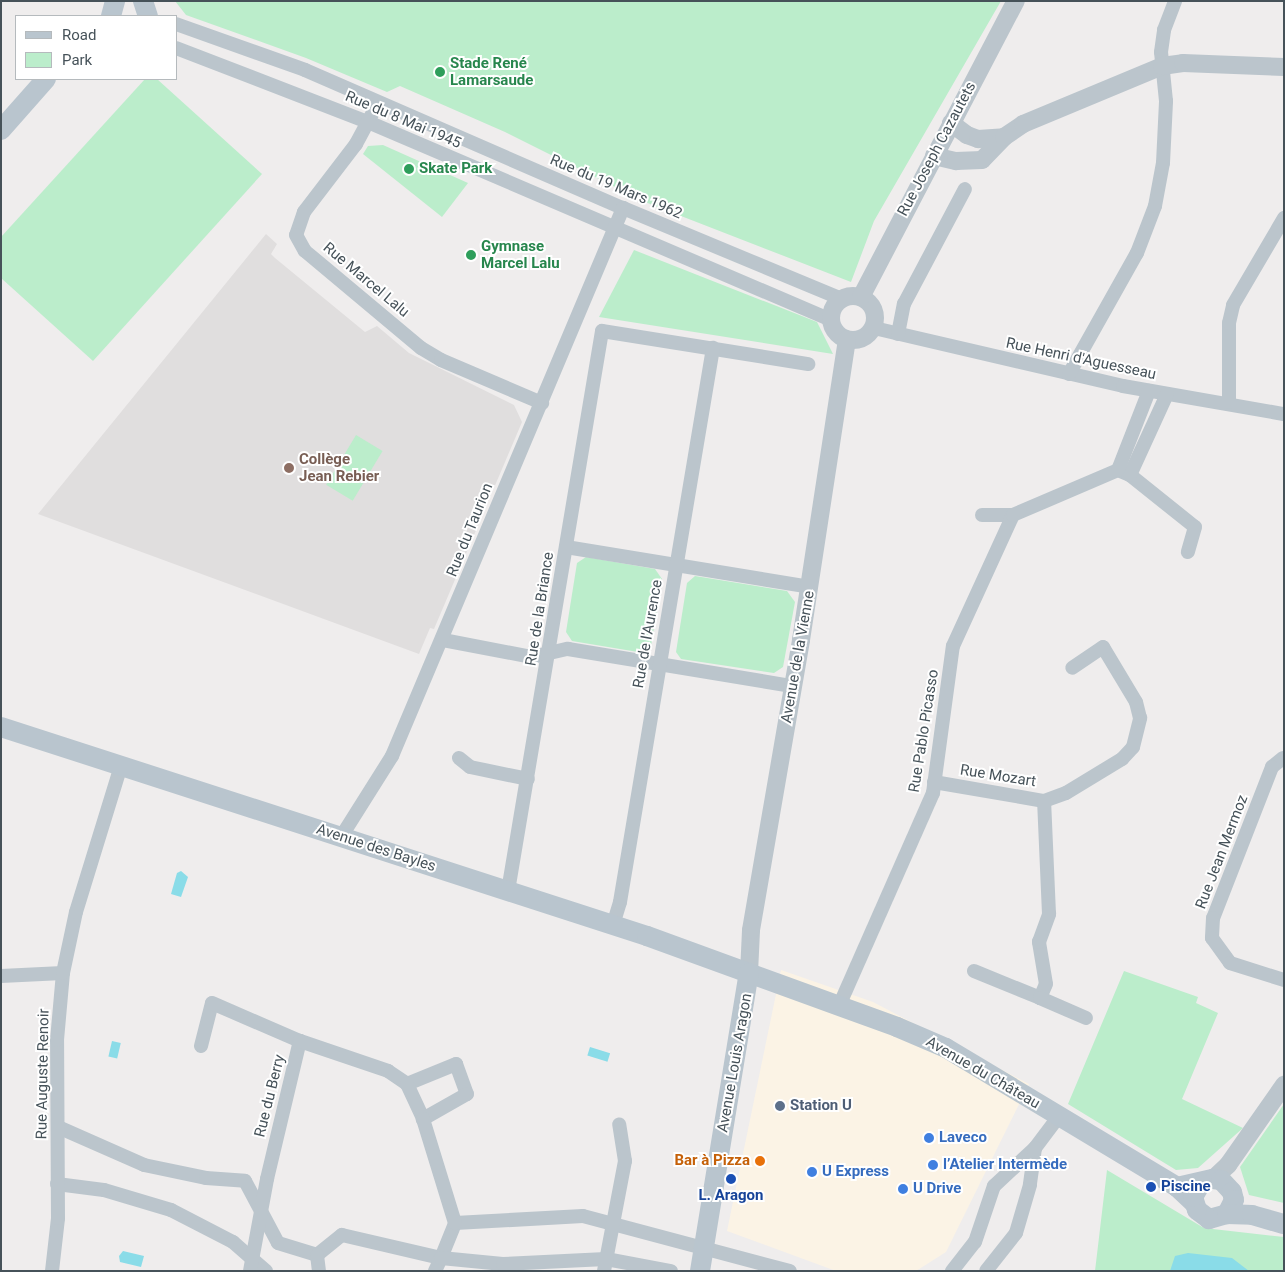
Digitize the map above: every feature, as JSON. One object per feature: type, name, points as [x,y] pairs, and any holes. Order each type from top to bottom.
[{"type":"main road","points":[[1,130],[45,80]]},
{"type":"main road","name":"Avenue des Bayles","points":[[1,727],[613,925],[749,973]]},
{"type":"main road","name":"Avenue du Château","points":[[749,973],[946,1048],[1178,1187],[1194,1203],[1196,1210],[1209,1219],[1222,1188]]},
{"type":"main road","name":"Avenue Louis Aragon","points":[[700,1271],[749,973]]},
{"type":"main road","points":[[1178,1187],[1222,1188],[1252,1215],[1284,1224]]},
{"type":"main road","points":[[1194,1203],[1195,1192],[1222,1188]]},
{"type":"street","name":"Rue Joseph Cazautets","points":[[860,297],[1016,1]]},
{"type":"street","points":[[1069,374],[1137,253],[1155,206],[1163,163],[1166,101],[1162,66],[1164,30],[1175,1]]},
{"type":"street","name":"Rue du 19 Mars 1962","points":[[178,25],[306,70],[378,103],[623,208],[842,299]]},
{"type":"street","name":"Rue du 8 Mai 1945","points":[[178,49],[368,122],[831,320]]},
{"type":"street","points":[[934,156],[956,161],[982,160],[1004,137],[1023,124],[1162,66],[1184,63],[1284,67]]},
{"type":"street","points":[[368,122],[378,103]]},
{"type":"street","name":"Rue Marcel Lalu","points":[[368,122],[356,144],[304,212],[296,235],[305,251],[421,348],[440,360],[542,403]]},
{"type":"street","points":[[951,123],[967,136],[978,139],[1004,137]]},
{"type":"street","points":[[898,334],[904,304],[965,189]]},
{"type":"street","points":[[615,228],[623,208]]},
{"type":"street","points":[[1229,402],[1230,323],[1233,304],[1284,218]]},
{"type":"street","name":"Rue du Taurion","points":[[341,837],[392,756],[443,640],[615,228]]},
{"type":"street","points":[[860,297],[874,310],[874,328],[868,335],[847,340],[832,328],[832,307],[842,299],[860,297]]},
{"type":"street","name":"Rue Henri d'Aguesseau","points":[[874,328],[1149,391],[1229,402],[1284,414]]},
{"type":"street","name":"Rue de la Briance","points":[[508,891],[602,331],[713,348]]},
{"type":"street","name":"Avenue de la Vienne","points":[[749,973],[751,930],[810,587],[847,340]]},
{"type":"street","points":[[713,348],[808,364]]},
{"type":"street","name":"Rue de l'Aurence","points":[[613,925],[620,902],[713,348]]},
{"type":"street","points":[[1124,472],[1149,391]]},
{"type":"street","points":[[982,515],[1013,515],[1124,472],[1167,394]]},
{"type":"street","points":[[1124,472],[1195,527],[1188,552]]},
{"type":"street","name":"Rue Pablo Picasso","points":[[839,1006],[916,832],[934,782],[953,646],[1013,515]]},
{"type":"street","points":[[566,546],[810,587]]},
{"type":"street","points":[[443,640],[532,656],[568,649],[792,686]]},
{"type":"street","name":"Rue Mozart","points":[[934,782],[1044,800],[1066,793],[1122,760],[1133,747],[1140,718],[1136,702],[1103,647],[1072,668]]},
{"type":"street","points":[[459,758],[470,767],[528,779]]},
{"type":"street","name":"Rue Jean Mermoz","points":[[1283,758],[1272,767],[1213,918],[1212,938],[1230,963],[1284,980]]},
{"type":"street","name":"Rue Auguste Renoir","points":[[52,1271],[58,1218],[57,1040],[63,973],[76,912],[121,766]]},
{"type":"street","points":[[1040,998],[1046,984],[1039,942],[1049,914],[1044,800]]},
{"type":"street","points":[[974,971],[1086,1018]]},
{"type":"street","points":[[1,976],[63,973]]},
{"type":"street","points":[[201,1046],[212,1003],[300,1041]]},
{"type":"street","name":"Rue du Berry","points":[[251,1266],[261,1211],[300,1041],[388,1072],[407,1084]]},
{"type":"street","points":[[423,1119],[467,1094],[456,1064],[407,1084],[423,1119],[455,1223],[438,1264]]},
{"type":"street","points":[[1222,1188],[1284,1085]]},
{"type":"street","points":[[952,1271],[975,1242],[994,1186],[1035,1148],[1059,1116]]},
{"type":"street","points":[[605,1265],[625,1161],[620,1124]]},
{"type":"street","points":[[58,1128],[144,1165],[206,1178],[245,1181],[278,1243],[317,1255]]},
{"type":"street","points":[[986,1271],[1016,1233],[1030,1185],[1035,1148]]},
{"type":"street","points":[[57,1184],[104,1190],[171,1210],[233,1242],[251,1266],[266,1271]]},
{"type":"street","points":[[455,1223],[583,1216],[790,1271]]},
{"type":"street","points":[[317,1255],[342,1235],[438,1264],[605,1265],[671,1271]]},
{"type":"street","points":[[317,1255],[319,1271]]},
{"type":"shaded area","name":"Collège Jean Rebier","points":[[266,234],[277,244],[271,254],[275,258],[365,332],[377,326],[409,353],[514,405],[522,422],[434,629],[430,628],[419,654],[38,514]]},
{"type":"shaded area","points":[[781,970],[873,1002],[1029,1084],[946,1252],[916,1271],[836,1271],[727,1231]]},
{"type":"green space","points":[[175,1],[1001,1],[874,221],[851,282],[645,202],[505,132],[400,86],[387,92],[306,58],[186,15]]},
{"type":"green space","points":[[144,80],[158,80],[262,174],[93,361],[1,278],[1,237]]},
{"type":"green space","name":"Skate Park","points":[[383,145],[468,183],[442,217],[363,154],[368,146]]},
{"type":"green space","points":[[634,250],[817,322],[833,354],[599,317]]},
{"type":"green space","points":[[356,435],[383,451],[353,501],[326,485]]},
{"type":"green space","points":[[586,557],[655,569],[662,579],[651,646],[644,653],[572,641],[566,632],[577,563]]},
{"type":"green space","points":[[695,576],[787,591],[795,602],[783,667],[774,673],[681,659],[676,652],[687,583]]},
{"type":"green space","points":[[1124,971],[1198,997],[1196,1003],[1218,1013],[1182,1099],[1243,1128],[1198,1168],[1176,1170],[1068,1104]]},
{"type":"green space","points":[[1284,1104],[1284,1203],[1249,1195],[1240,1167]]},
{"type":"green space","points":[[1107,1170],[1204,1228],[1284,1237],[1284,1271],[1095,1271]]},
{"type":"water","points":[[181,871],[188,877],[181,897],[171,894],[177,873]]},
{"type":"water","points":[[112,1041],[121,1043],[117,1059],[108,1057]]},
{"type":"water","points":[[590,1047],[610,1053],[607,1062],[587,1056]]},
{"type":"water","points":[[123,1251],[144,1256],[141,1267],[120,1262],[119,1256]]},
{"type":"water","points":[[1188,1253],[1232,1258],[1249,1271],[1170,1271],[1175,1256]]},
{"type":"place","name":"Stade René Lamarsaude","points":[[440,72]]},
{"type":"place","name":"Skate Park","points":[[409,169]]},
{"type":"place","name":"Gymnase Marcel Lalu","points":[[471,255]]},
{"type":"place","name":"Collège Jean Rebier","points":[[289,468]]},
{"type":"place","name":"Station U","points":[[780,1106]]},
{"type":"place","name":"Laveco","points":[[929,1138]]},
{"type":"place","name":"Bar à Pizza","points":[[760,1161]]},
{"type":"place","name":"l’Atelier Intermède","points":[[933,1165]]},
{"type":"place","name":"U Express","points":[[812,1172]]},
{"type":"place","name":"L. Aragon","points":[[731,1179]]},
{"type":"place","name":"Piscine","points":[[1151,1187]]},
{"type":"place","name":"U Drive","points":[[903,1189]]}]
